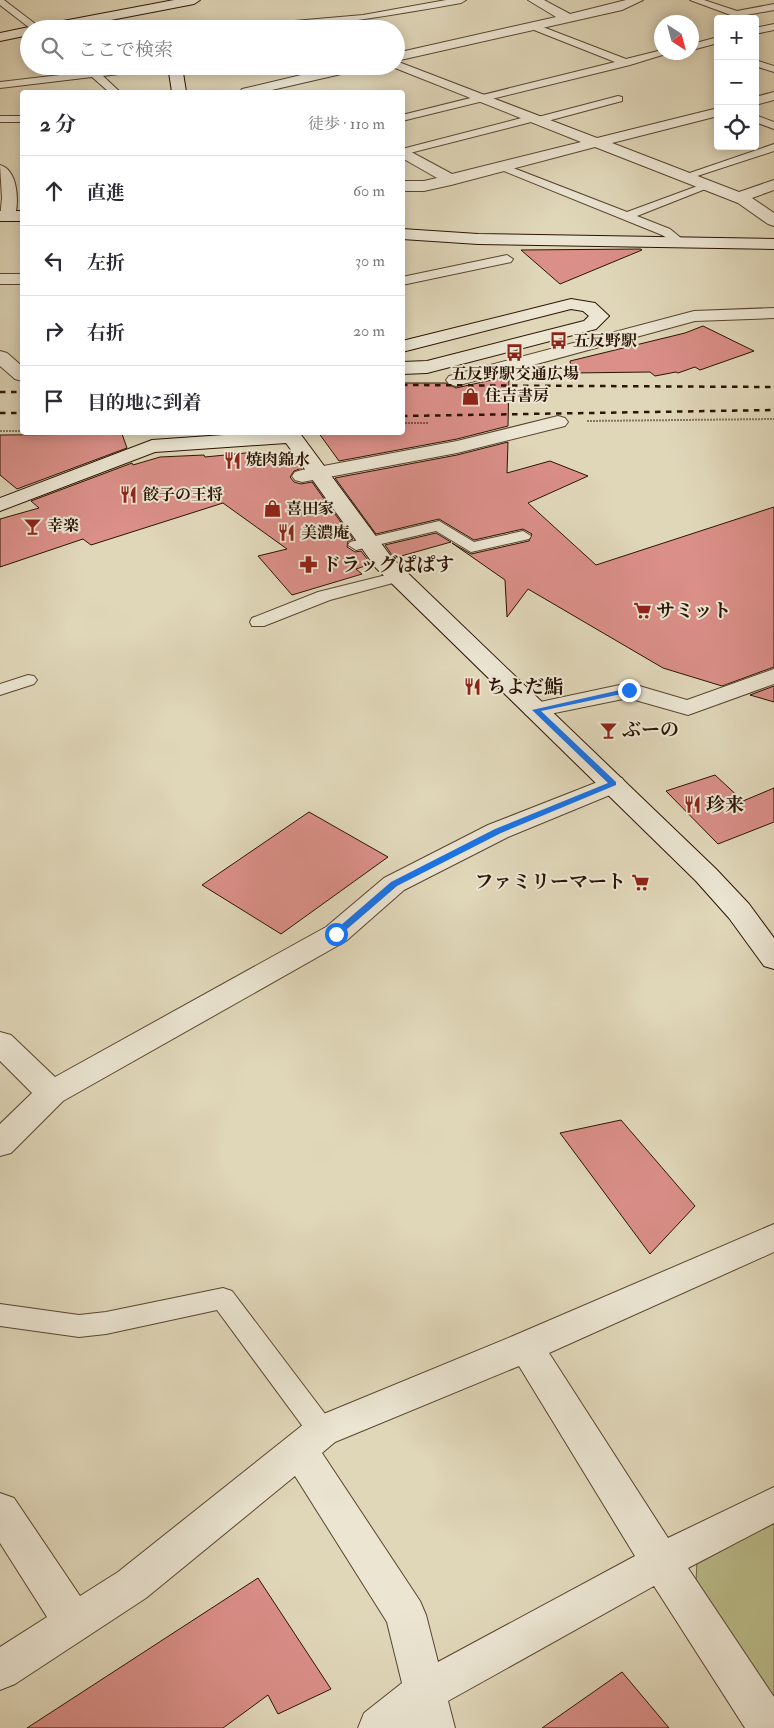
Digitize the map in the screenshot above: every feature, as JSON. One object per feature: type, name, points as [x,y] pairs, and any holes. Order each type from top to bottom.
[{"type":"street","points":[[82,20],[154,4],[194,0]]},
{"type":"street","points":[[534,0],[568,18]]},
{"type":"street","points":[[405,55],[622,6],[637,0]]},
{"type":"street","points":[[154,4],[162,20]]},
{"type":"street","points":[[0,37],[20,33]]},
{"type":"street","points":[[405,68],[738,198],[774,221]]},
{"type":"street","points":[[176,75],[179,90]]},
{"type":"street","points":[[256,90],[321,75]]},
{"type":"street","points":[[275,86],[285,90]]},
{"type":"street","points":[[759,100],[774,96]]},
{"type":"street","points":[[405,186],[424,186],[451,180],[714,113]]},
{"type":"street","points":[[405,153],[451,180]]},
{"type":"street","points":[[0,170],[10,187],[10,216]]},
{"type":"street","points":[[738,198],[774,186]]},
{"type":"street","points":[[405,234],[478,239],[774,244]]},
{"type":"street","points":[[0,279],[20,279]]},
{"type":"street","points":[[405,346],[571,304],[590,307],[600,316],[590,325],[427,367],[405,368]]},
{"type":"street","points":[[456,380],[694,316],[774,313]]},
{"type":"street","points":[[0,357],[20,372]]},
{"type":"street","points":[[309,474],[457,448],[558,422]]},
{"type":"street","points":[[0,505],[152,446],[288,435],[309,474],[363,544],[706,875],[739,911],[774,959]]},
{"type":"street","points":[[535,710],[629,690],[688,708],[774,676]]},
{"type":"street","points":[[0,1144],[52,1093],[336,934],[394,884],[498,831],[613,784]]},
{"type":"street","points":[[0,1044],[52,1093]]},
{"type":"street","points":[[0,1670],[132,1585],[310,1440],[774,1237]]},
{"type":"street","points":[[526,1347],[661,1562],[770,1728]]},
{"type":"street","points":[[310,1440],[406,1615],[429,1710]]},
{"type":"street","points":[[378,1728],[429,1710],[661,1562],[774,1504]]},
{"type":"street","points":[[0,1510],[74,1622]]},
{"type":"lane","points":[[350,20],[461,0]]},
{"type":"lane","points":[[695,0],[736,14],[774,7]]},
{"type":"lane","points":[[754,0],[774,7]]},
{"type":"lane","points":[[0,1],[25,20]]},
{"type":"lane","points":[[532,26],[626,63]]},
{"type":"lane","points":[[759,30],[774,27]]},
{"type":"lane","points":[[699,45],[714,41]]},
{"type":"lane","points":[[699,47],[714,50]]},
{"type":"lane","points":[[405,117],[654,55]]},
{"type":"lane","points":[[759,64],[774,69]]},
{"type":"lane","points":[[0,85],[56,75]]},
{"type":"lane","points":[[96,75],[113,90]]},
{"type":"lane","points":[[405,152],[618,99]]},
{"type":"lane","points":[[0,119],[20,119]]},
{"type":"lane","points":[[759,120],[774,126]]},
{"type":"lane","points":[[684,177],[774,147]]},
{"type":"lane","points":[[503,167],[666,232],[680,242]]},
{"type":"lane","points":[[627,216],[707,186]]},
{"type":"lane","points":[[405,280],[507,259]]},
{"type":"lane","points":[[363,544],[439,526],[471,547],[523,536]]},
{"type":"lane","points":[[258,622],[324,596],[398,577]]},
{"type":"lane","points":[[0,690],[28,680]]},
{"type":"lane","points":[[0,1315],[80,1326],[106,1323],[223,1298],[310,1440]]},
{"type":"path","points":[[0,431],[20,431]]},
{"type":"green space","points":[[774,1519],[774,1700],[696,1583],[697,1559]]},
{"type":"building","points":[[641,249],[560,284],[521,250]]},
{"type":"building","points":[[703,326],[754,351],[700,370],[695,367],[678,373],[655,376],[650,372],[572,373],[570,361],[685,333]]},
{"type":"building","points":[[509,376],[508,426],[457,439],[339,461],[320,435],[405,435],[405,383],[446,383],[456,388]]},
{"type":"building","points":[[0,435],[122,435],[127,448],[17,489],[0,475]]},
{"type":"building","points":[[508,442],[507,473],[550,461],[588,476],[528,503],[596,565],[774,507],[774,667],[722,686],[663,668],[528,589],[507,617],[505,580],[452,543],[471,554],[529,541],[532,534],[523,529],[474,540],[439,519],[376,534],[335,478],[457,455]]},
{"type":"building","points":[[256,452],[297,461],[302,468],[294,471],[290,477],[294,482],[301,484],[312,482],[353,539],[348,541],[347,547],[355,552],[361,551],[371,564],[356,569],[362,574],[292,595],[258,556],[287,549],[223,503],[91,545],[83,539],[0,567],[0,519],[39,508],[31,501],[132,463],[133,465],[160,457],[204,455],[205,457]]},
{"type":"building","points":[[436,533],[451,542],[394,558],[385,545]]},
{"type":"building","points":[[774,686],[774,702],[750,695]]},
{"type":"building","points":[[715,775],[743,801],[774,788],[774,822],[718,844],[666,791]]},
{"type":"building","points":[[309,812],[388,857],[281,934],[202,885]]},
{"type":"building","points":[[621,1120],[695,1206],[650,1254],[560,1133]]},
{"type":"building","points":[[258,1578],[331,1689],[278,1714],[268,1695],[223,1728],[27,1728]]},
{"type":"building","points":[[622,1672],[669,1728],[542,1728]]},
{"type":"railway","points":[[405,385],[774,387]]},
{"type":"railway","points":[[0,392],[20,392]]},
{"type":"railway","points":[[405,416],[774,410]]},
{"type":"railway","points":[[0,413],[20,413]]},
{"type":"place","name":"五反野駅","points":[[559,341]]},
{"type":"place","name":"五反野駅交通広場","points":[[515,352]]},
{"type":"place","name":"住吉書房","points":[[471,396]]},
{"type":"place","name":"焼肉錦水","points":[[232,460]]},
{"type":"place","name":"餃子の王将","points":[[129,495]]},
{"type":"place","name":"喜田家","points":[[272,509]]},
{"type":"place","name":"幸楽","points":[[33,526]]},
{"type":"place","name":"美濃庵","points":[[287,533]]},
{"type":"place","name":"ドラッグぱぱす","points":[[308,565]]},
{"type":"place","name":"サミット","points":[[642,611]]},
{"type":"place","name":"ちよだ鮨","points":[[473,687]]},
{"type":"place","name":"ぶーの","points":[[608,730]]},
{"type":"place","name":"珍来","points":[[692,805]]},
{"type":"place","name":"ファミリーマート","points":[[640,882]]},
{"type":"route","points":[[336,934],[394,884],[498,831],[613,784],[535,710],[629,690]]}]
